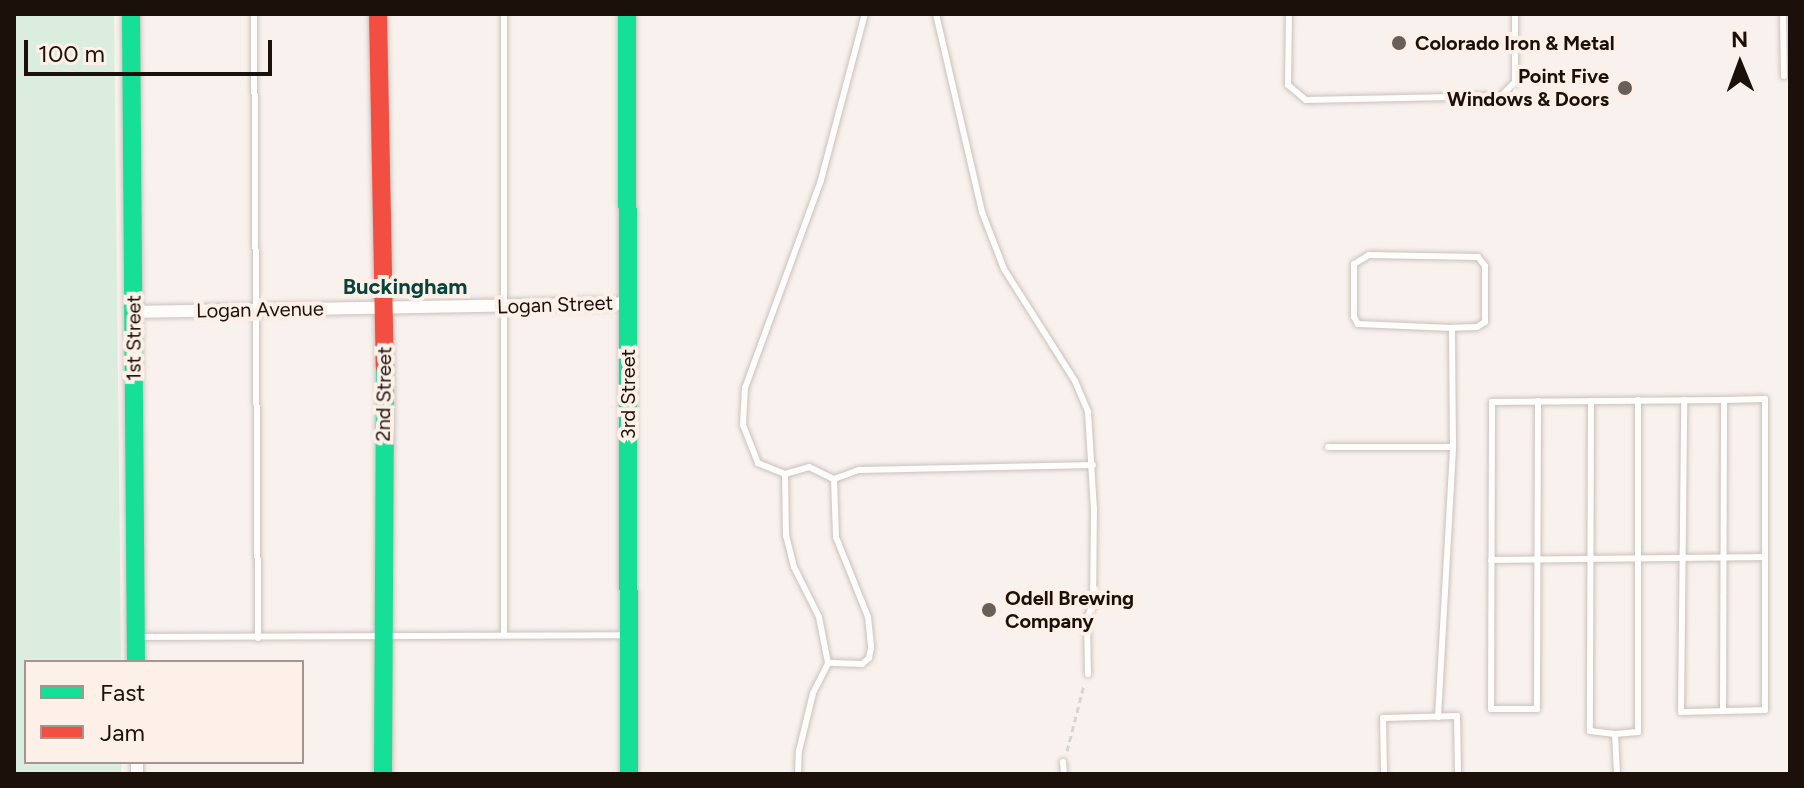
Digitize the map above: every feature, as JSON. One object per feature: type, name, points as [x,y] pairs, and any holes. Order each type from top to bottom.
[{"type":"street","name":"1st Street","points":[[131,14],[136,660]]},
{"type":"street","name":"2nd Street","points":[[378,14],[385,309],[383,774]]},
{"type":"street","name":"3rd Street","points":[[627,14],[629,774]]},
{"type":"street","name":"Logan Street","points":[[385,309],[629,303]]},
{"type":"street","name":"Logan Avenue","points":[[134,312],[385,309]]},
{"type":"lane","points":[[254,14],[258,638]]},
{"type":"lane","points":[[504,14],[504,635]]},
{"type":"lane","points":[[865,14],[821,180],[745,388],[743,425],[758,463],[785,474],[809,467],[834,479],[859,470],[1093,465]]},
{"type":"lane","points":[[936,14],[982,212],[1004,269],[1075,381],[1088,412],[1093,465],[1093,604],[1087,618],[1088,674]]},
{"type":"lane","points":[[1289,14],[1288,85],[1306,100],[1501,96],[1515,82],[1515,14]]},
{"type":"lane","points":[[1783,14],[1784,76]]},
{"type":"lane","points":[[1369,255],[1478,257],[1485,266],[1485,322],[1477,327],[1452,328],[1358,324],[1354,317],[1354,264],[1369,255]]},
{"type":"lane","points":[[1438,717],[1453,447],[1452,328]]},
{"type":"lane","points":[[1538,401],[1537,709],[1491,709],[1492,402],[1538,401],[1638,400],[1684,400],[1724,400],[1765,399],[1765,710],[1681,712],[1684,400]]},
{"type":"lane","points":[[1591,401],[1590,731],[1615,734],[1638,732],[1638,400]]},
{"type":"lane","points":[[1723,711],[1724,400]]},
{"type":"lane","points":[[1328,447],[1453,447]]},
{"type":"lane","points":[[785,474],[786,536],[794,567],[819,617],[828,663],[813,693],[799,751],[798,774]]},
{"type":"lane","points":[[828,663],[862,664],[869,658],[871,648],[868,617],[836,537],[834,479]]},
{"type":"lane","points":[[1491,560],[1765,557]]},
{"type":"lane","points":[[136,637],[628,635]]},
{"type":"lane","points":[[1384,774],[1383,718],[1457,716],[1458,774]]},
{"type":"lane","points":[[1615,734],[1617,774]]},
{"type":"lane","points":[[1063,762],[1064,774]]},
{"type":"path","points":[[1063,762],[1088,674]]},
{"type":"green space","points":[[14,14],[114,14],[121,660],[24,660],[24,764],[122,764],[121,774],[14,774]]},
{"type":"traffic: fast","points":[[131,14],[136,660]]},
{"type":"traffic: fast","points":[[627,14],[629,774]]},
{"type":"traffic: fast","points":[[383,774],[385,367]]},
{"type":"traffic: jam","points":[[378,14],[385,367]]},
{"type":"place","name":"Colorado Iron & Metal","points":[[1399,43]]},
{"type":"place","name":"Point Five Windows & Doors","points":[[1625,88]]},
{"type":"place","name":"Odell Brewing Company","points":[[989,610]]},
{"type":"district","name":"Buckingham","points":[[405,287]]}]
